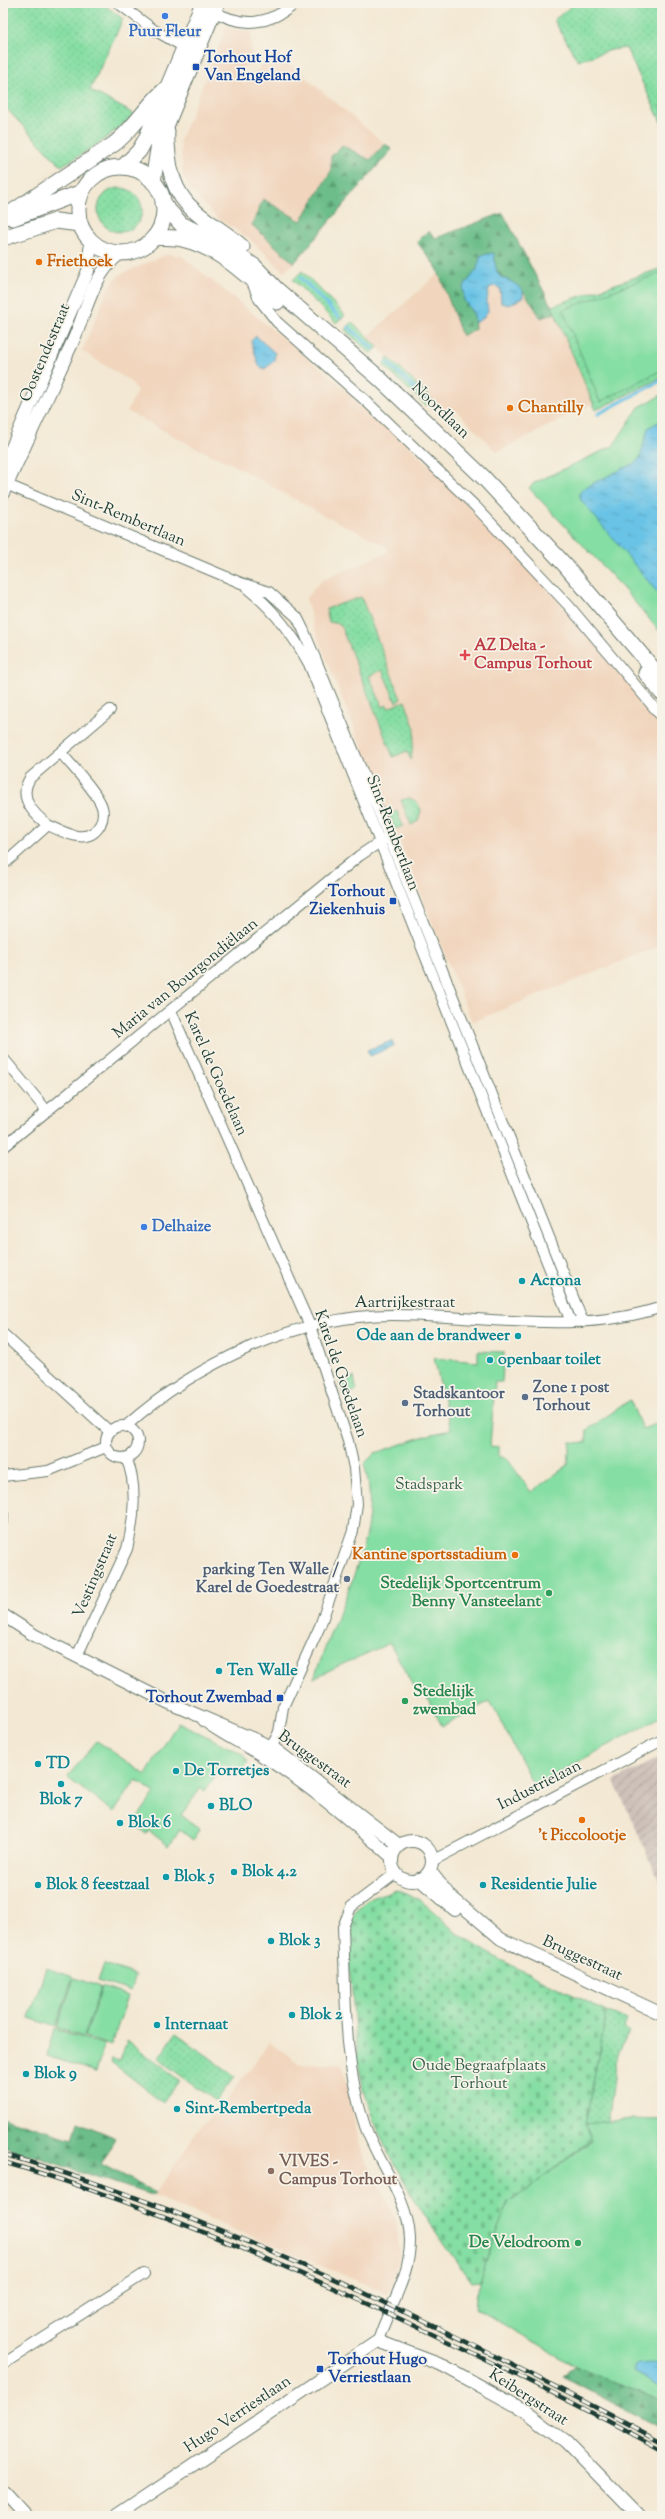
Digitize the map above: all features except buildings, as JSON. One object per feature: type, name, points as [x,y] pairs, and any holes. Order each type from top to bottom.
[{"type":"main road","points":[[123,167],[139,151],[146,139],[184,47],[209,6]]},
{"type":"main road","points":[[153,182],[159,143],[168,124],[192,61],[209,6]]},
{"type":"main road","points":[[184,47],[192,61]]},
{"type":"main road","points":[[3,219],[114,144],[131,130],[157,96],[168,87]]},
{"type":"main road","points":[[168,124],[168,159],[174,184],[182,198],[199,216],[244,248],[257,277]]},
{"type":"main road","points":[[123,167],[145,174],[153,182],[164,204],[164,216],[154,237],[139,250],[119,254],[99,248],[91,241],[80,224],[78,208],[82,192],[89,181],[98,173],[110,168],[123,167]]},
{"type":"main road","points":[[3,219],[82,192]]},
{"type":"main road","name":"Noordlaan","points":[[164,204],[181,224],[232,250],[257,277],[467,476],[564,578],[662,693]]},
{"type":"main road","points":[[3,238],[56,221],[80,224]]},
{"type":"main road","name":"Noordlaan","points":[[154,237],[183,240],[194,243],[222,256],[276,289],[378,378],[484,478],[565,565],[662,679]]},
{"type":"street","points":[[118,3],[154,30],[184,47]]},
{"type":"street","points":[[209,6],[240,22],[265,21],[285,12],[296,3]]},
{"type":"street","name":"Oostendestraat","points":[[3,468],[88,271],[91,241]]},
{"type":"street","name":"Oostendestraat","points":[[4,487],[74,338],[92,290],[102,271],[119,254]]},
{"type":"street","name":"Noordlaan","points":[[257,277],[259,299],[277,322],[386,418],[486,517],[569,606],[662,717]]},
{"type":"street","name":"Sint-Rembertlaan","points":[[4,487],[241,583],[269,592],[297,617],[385,839],[447,983],[583,1322]]},
{"type":"street","name":"Sint-Rembertlaan","points":[[241,583],[263,601],[298,642],[324,688]]},
{"type":"street","points":[[285,626],[297,617]]},
{"type":"street","points":[[61,753],[97,798],[102,807],[104,818],[90,835],[78,837],[48,825],[27,804],[24,794],[25,786],[30,778],[110,710]]},
{"type":"street","points":[[3,865],[48,825]]},
{"type":"street","name":"Sint-Rembertlaan","points":[[385,839],[436,987],[571,1322]]},
{"type":"street","name":"Maria van Bourgondiëlaan","points":[[3,1147],[385,839]]},
{"type":"street","points":[[436,987],[447,983]]},
{"type":"street","name":"Karel de Goedelaan","points":[[170,1011],[310,1326],[348,1441],[354,1468],[357,1504],[353,1530],[320,1626],[283,1707],[279,1732],[266,1758]]},
{"type":"street","points":[[3,1058],[47,1111]]},
{"type":"street","points":[[488,1114],[499,1110]]},
{"type":"street","points":[[523,1202],[534,1197]]},
{"type":"street","name":"Aartrijkestraat","points":[[126,1426],[152,1404],[222,1361],[263,1342],[310,1326],[348,1318],[391,1315],[583,1322],[640,1314],[662,1307]]},
{"type":"street","points":[[3,1334],[109,1432]]},
{"type":"street","points":[[115,1426],[126,1426],[136,1432],[138,1442],[134,1453],[126,1458],[114,1457],[106,1447],[105,1442],[109,1432],[115,1426]]},
{"type":"street","points":[[3,1476],[48,1471],[106,1447]]},
{"type":"street","name":"Vestingstraat","points":[[77,1656],[127,1549],[132,1530],[131,1480],[126,1458]]},
{"type":"street","points":[[3,1514],[3,1520]]},
{"type":"street","name":"Bruggestraat","points":[[3,1615],[34,1635],[201,1718],[220,1723],[272,1746],[399,1845]]},
{"type":"street","name":"Bruggestraat","points":[[201,1718],[216,1730],[266,1758],[341,1813],[392,1857]]},
{"type":"street","name":"Industrielaan","points":[[431,1866],[662,1740]]},
{"type":"street","points":[[405,1842],[419,1842],[429,1850],[431,1866],[419,1879],[406,1879],[396,1874],[392,1857],[399,1845],[405,1842]]},
{"type":"street","name":"Bruggestraat","points":[[431,1866],[449,1895],[490,1932]]},
{"type":"street","points":[[378,2341],[384,2322],[405,2277],[410,2237],[402,2203],[365,2126],[353,2079],[343,1927],[351,1907],[396,1874]]},
{"type":"street","name":"Bruggestraat","points":[[419,1879],[450,1907],[501,1939],[662,2014]]},
{"type":"street","points":[[3,2364],[144,2274]]},
{"type":"street","name":"Hugo Verriestlaan","points":[[117,2516],[378,2341]]},
{"type":"street","name":"Keibergstraat","points":[[378,2341],[450,2369],[524,2410],[566,2442],[638,2516]]},
{"type":"street","points":[[3,2491],[26,2516]]},
{"type":"shaded area","points":[[226,28],[251,32],[251,60],[235,76],[244,84],[275,52],[385,144],[370,160],[342,145],[331,156],[331,171],[301,221],[263,199],[252,225],[294,263],[284,272],[250,239],[217,218],[189,188],[183,175],[180,141]]},
{"type":"shaded area","name":"AZ Delta - Campus Torhout","points":[[168,254],[183,257],[337,382],[434,469],[522,560],[629,682],[662,724],[662,945],[472,1022],[314,628],[306,598],[321,581],[388,552],[387,546],[323,515],[228,462],[192,446],[127,411],[137,391],[130,381],[82,351],[109,287],[119,275]]},
{"type":"shaded area","points":[[439,273],[462,336],[475,329],[475,323],[482,319],[489,307],[487,292],[494,286],[522,297],[523,291],[541,318],[555,313],[593,403],[497,452],[456,410],[449,416],[367,337]]},
{"type":"shaded area","points":[[662,1756],[662,1887],[614,1781]]},
{"type":"shaded area","name":"VIVES - Campus Torhout","points":[[270,2042],[301,2065],[342,2063],[361,2150],[396,2219],[400,2253],[389,2294],[154,2196],[197,2131],[226,2101]]},
{"type":"green space","points":[[3,3],[102,3],[123,19],[90,90],[134,114],[99,143],[61,166],[3,105]]},
{"type":"green space","points":[[575,3],[662,3],[662,124],[626,48],[611,50],[578,61],[554,20]]},
{"type":"green space","points":[[385,144],[392,149],[294,263],[252,225],[263,199],[301,221],[331,171],[331,156],[342,145],[370,160]]},
{"type":"green space","points":[[124,188],[136,194],[141,202],[141,218],[136,226],[128,231],[116,232],[104,226],[99,218],[98,206],[104,194],[112,189]]},
{"type":"green space","points":[[503,213],[555,313],[541,318],[520,288],[508,280],[500,277],[495,267],[477,269],[463,288],[464,300],[474,315],[475,329],[462,336],[437,268],[417,242],[428,231],[436,238]]},
{"type":"green space","points":[[662,268],[662,377],[596,410],[552,306]]},
{"type":"green space","points":[[302,271],[345,315],[336,323],[293,280]]},
{"type":"green space","points":[[662,272],[662,370],[600,402],[563,310]]},
{"type":"green space","points":[[352,322],[378,347],[371,354],[345,330]]},
{"type":"green space","points":[[388,357],[432,399],[426,406],[383,365]]},
{"type":"green space","points":[[662,395],[662,634],[614,578],[529,488],[534,483],[613,446],[639,407]]},
{"type":"green space","points":[[361,597],[401,699],[396,702],[382,670],[369,676],[383,707],[387,705],[388,708],[405,701],[415,729],[411,760],[407,751],[393,757],[340,624],[329,622],[326,609]]},
{"type":"green space","points":[[410,798],[417,802],[421,810],[418,821],[411,825],[401,800]]},
{"type":"green space","points":[[397,811],[403,826],[395,829],[389,814]]},
{"type":"green space","name":"Stedelijk Sportcentrum Benny Vansteelant","points":[[478,1351],[504,1352],[502,1382],[495,1382],[490,1446],[499,1447],[499,1457],[506,1457],[531,1492],[568,1465],[570,1442],[586,1443],[587,1430],[630,1400],[642,1429],[662,1422],[662,1716],[534,1786],[490,1701],[442,1726],[421,1686],[415,1690],[390,1643],[314,1678],[348,1592],[362,1550],[367,1528],[369,1507],[369,1485],[364,1464],[375,1453],[428,1435],[451,1430],[434,1358],[478,1362]]},
{"type":"green space","points":[[354,1377],[357,1391],[343,1394],[339,1383]]},
{"type":"green space","points":[[178,1722],[242,1754],[248,1762],[238,1777],[224,1764],[205,1791],[201,1788],[181,1815],[200,1829],[193,1840],[180,1830],[169,1846],[149,1831],[146,1834],[135,1825],[135,1821],[155,1793],[136,1780],[114,1812],[69,1779],[68,1776],[97,1741],[146,1775]]},
{"type":"green space","name":"Oude Begraafplaats Torhout","points":[[397,1890],[407,1893],[425,1904],[457,1933],[500,1959],[607,2011],[585,2124],[591,2140],[508,2204],[479,2281],[471,2282],[410,2192],[374,2119],[365,2093],[359,2068],[348,1951],[350,1925],[354,1914],[362,1904],[374,1897]]},
{"type":"green space","points":[[104,1964],[136,1975],[130,1991],[98,1981]]},
{"type":"green space","points":[[46,1968],[73,1977],[56,2027],[29,2018]]},
{"type":"green space","points":[[74,1978],[101,1987],[84,2037],[57,2028]]},
{"type":"green space","points":[[102,1987],[128,1996],[111,2046],[85,2037]]},
{"type":"green space","points":[[607,2011],[627,2020],[624,2028],[629,2031],[617,2057],[608,2123],[585,2124]]},
{"type":"green space","points":[[55,2029],[104,2045],[96,2072],[47,2056]]},
{"type":"green space","points":[[176,2033],[235,2076],[216,2101],[158,2059]]},
{"type":"green space","points":[[127,2040],[180,2081],[163,2102],[111,2062],[112,2059],[120,2061]]},
{"type":"green space","points":[[3,2118],[73,2139],[78,2122],[116,2138],[101,2164],[156,2193],[154,2196],[3,2146]]},
{"type":"green space","name":"De Velodroom","points":[[631,2119],[662,2120],[662,2400],[586,2371],[476,2309],[479,2281],[508,2204],[591,2141],[585,2124]]},
{"type":"green space","points":[[575,2366],[662,2400],[662,2429],[562,2376]]},
{"type":"water","points":[[494,253],[495,264],[499,276],[511,281],[523,291],[523,297],[510,305],[501,303],[500,288],[494,286],[489,288],[487,301],[488,311],[482,319],[475,323],[474,315],[464,300],[463,288],[477,269],[481,255]]},
{"type":"water","points":[[256,336],[275,353],[274,361],[265,369],[259,366],[251,341]]},
{"type":"water","points":[[662,420],[662,598],[581,500],[579,493],[584,488],[636,462],[640,458],[648,428]]},
{"type":"water","points":[[392,1041],[394,1046],[370,1056],[367,1050]]},
{"type":"water","points":[[652,2363],[662,2365],[661,2387],[634,2372],[634,2367],[638,2364]]},
{"type":"waterway","points":[[301,278],[339,317]]},
{"type":"waterway","points":[[349,327],[373,349]]},
{"type":"waterway","points":[[387,362],[427,400]]},
{"type":"waterway","points":[[598,414],[662,380]]},
{"type":"railway","points":[[3,2154],[89,2181],[257,2245],[421,2320],[662,2442]]},
{"type":"railway","points":[[3,2162],[146,2210],[285,2267],[485,2359],[662,2450]]},
{"type":"place","name":"Puur Fleur","points":[[165,16]]},
{"type":"place","name":"Torhout Hof Van Engeland","points":[[196,67]]},
{"type":"place","name":"Friethoek","points":[[39,262]]},
{"type":"place","name":"Chantilly","points":[[510,408]]},
{"type":"place","name":"AZ Delta - Campus Torhout","points":[[465,655]]},
{"type":"place","name":"Torhout Ziekenhuis","points":[[393,901]]},
{"type":"place","name":"Delhaize","points":[[144,1227]]},
{"type":"place","name":"Acrona","points":[[522,1281]]},
{"type":"place","name":"Ode aan de brandweer","points":[[518,1336]]},
{"type":"place","name":"openbaar toilet","points":[[490,1360]]},
{"type":"place","name":"Zone 1 post Torhout","points":[[525,1397]]},
{"type":"place","name":"Stadskantoor Torhout","points":[[405,1403]]},
{"type":"place","name":"Kantine sportsstadium","points":[[515,1555]]},
{"type":"place","name":"parking Ten Walle / Karel de Goedestraat","points":[[347,1579]]},
{"type":"place","name":"Stedelijk Sportcentrum Benny Vansteelant","points":[[549,1593]]},
{"type":"place","name":"Ten Walle","points":[[219,1671]]},
{"type":"place","name":"Torhout Zwembad","points":[[280,1698]]},
{"type":"place","name":"Stedelijk zwembad","points":[[405,1701]]},
{"type":"place","name":"TD","points":[[38,1764]]},
{"type":"place","name":"De Torretjes","points":[[176,1771]]},
{"type":"place","name":"Blok 7","points":[[61,1784]]},
{"type":"place","name":"BLO","points":[[211,1806]]},
{"type":"place","name":"'t Piccolootje","points":[[582,1820]]},
{"type":"place","name":"Blok 6","points":[[120,1823]]},
{"type":"place","name":"Blok 4.2","points":[[234,1872]]},
{"type":"place","name":"Blok 5","points":[[166,1877]]},
{"type":"place","name":"Blok 8 feestzaal","points":[[38,1885]]},
{"type":"place","name":"Residentie Julie","points":[[483,1885]]},
{"type":"place","name":"Blok 3","points":[[271,1941]]},
{"type":"place","name":"Blok 2","points":[[292,2015]]},
{"type":"place","name":"Internaat","points":[[157,2025]]},
{"type":"place","name":"Blok 9","points":[[26,2074]]},
{"type":"place","name":"Sint-Rembertpeda","points":[[177,2109]]},
{"type":"place","name":"VIVES - Campus Torhout","points":[[271,2171]]},
{"type":"place","name":"De Velodroom","points":[[578,2243]]},
{"type":"place","name":"Torhout Hugo Verriestlaan","points":[[320,2369]]},
{"type":"park label","name":"Stadspark","points":[[429,1485]]}]
